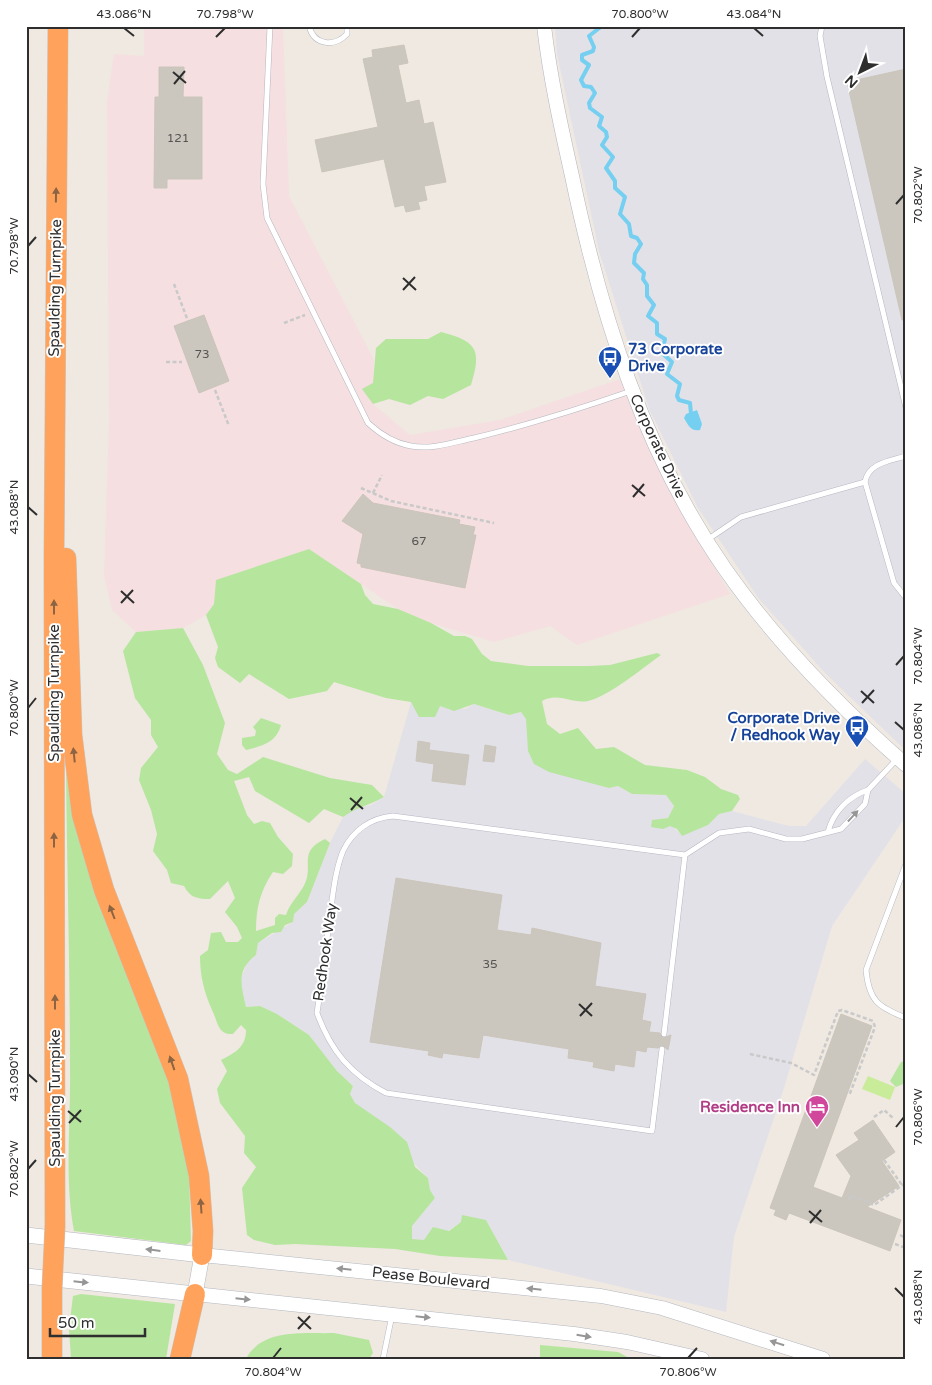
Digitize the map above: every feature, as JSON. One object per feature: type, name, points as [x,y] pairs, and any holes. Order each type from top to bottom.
[{"type":"highway","name":"Spaulding Turnpike","points":[[52,1359],[52,1289],[56,1226],[55,314],[58,26]]},
{"type":"highway","points":[[55,314],[71,656],[72,735],[78,786],[91,849],[104,890],[168,1051],[186,1110],[199,1176],[203,1231],[202,1255]]},
{"type":"highway","points":[[180,1359],[195,1294]]},
{"type":"main road","name":"Pease Boulevard","points":[[28,1236],[202,1255]]},
{"type":"main road","points":[[29,1277],[195,1294],[202,1255]]},
{"type":"street","name":"Corporate Drive","points":[[544,26],[557,110],[581,220],[610,330],[631,391],[664,464],[707,540],[761,616],[800,661],[849,712],[902,761]]},
{"type":"street","name":"Pease Boulevard","points":[[202,1255],[601,1296],[662,1308],[823,1359]]},
{"type":"street","points":[[195,1294],[583,1336],[627,1342],[702,1359]]},
{"type":"lane","points":[[270,26],[263,184],[268,218],[368,423],[380,434],[394,441],[410,446],[439,446],[527,425],[631,391]]},
{"type":"lane","points":[[309,26],[314,37],[322,42],[332,43],[341,40],[347,34],[347,26]]},
{"type":"lane","points":[[822,26],[820,36],[827,77],[906,408]]},
{"type":"lane","points":[[906,456],[872,468],[867,474],[865,482],[894,583],[906,598]]},
{"type":"lane","points":[[707,540],[741,518],[865,482]]},
{"type":"lane","points":[[828,832],[831,820],[855,794],[868,790],[902,761]]},
{"type":"lane","points":[[664,1034],[684,855],[719,833],[749,829],[786,839],[802,839],[841,829],[865,804],[868,790]]},
{"type":"lane","name":"Redhook Way","points":[[662,1049],[652,1131],[386,1092],[366,1082],[340,1057],[324,1033],[317,1013],[336,874],[343,851],[352,837],[368,822],[379,817],[393,816],[684,855]]},
{"type":"lane","points":[[906,864],[866,970],[867,984],[873,998],[883,1009],[906,1018]]},
{"type":"lane","points":[[383,1359],[392,1314]]},
{"type":"path","points":[[174,284],[188,321]]},
{"type":"path","points":[[284,323],[305,314]]},
{"type":"path","points":[[166,362],[182,362]]},
{"type":"path","points":[[215,390],[228,426]]},
{"type":"path","points":[[373,493],[382,475]]},
{"type":"path","points":[[361,488],[391,501],[494,523]]},
{"type":"path","points":[[750,1054],[791,1063],[814,1075],[838,1010],[873,1021],[875,1027],[849,1096]]},
{"type":"path","points":[[874,1117],[884,1110],[893,1118]]},
{"type":"path","points":[[848,1200],[850,1196],[874,1204],[904,1185],[884,1160]]},
{"type":"path","points":[[900,1235],[906,1238]]},
{"type":"path","points":[[895,1244],[906,1248]]},
{"type":"shaded area","points":[[144,26],[283,26],[289,196],[374,360],[373,404],[410,435],[500,420],[620,379],[667,486],[730,594],[577,645],[550,626],[494,642],[431,623],[398,609],[309,549],[216,580],[214,604],[206,615],[183,628],[136,632],[112,610],[104,575],[109,422],[107,101],[114,54],[144,56]]},
{"type":"shaded area","points":[[555,26],[906,26],[906,751],[824,672],[759,599],[698,508],[649,409],[599,251],[557,54]]},
{"type":"shaded area","points":[[411,702],[465,709],[474,704],[509,715],[521,712],[526,718],[528,728],[527,739],[581,779],[609,788],[618,786],[632,794],[666,795],[674,806],[668,818],[663,818],[682,835],[708,825],[719,814],[732,811],[789,826],[806,826],[865,759],[906,794],[906,816],[832,926],[784,1088],[734,1237],[726,1312],[508,1260],[486,1220],[461,1222],[448,1231],[424,1241],[412,1239],[412,1226],[435,1198],[430,1190],[428,1178],[355,1103],[350,1094],[353,1086],[337,1071],[309,1035],[277,1014],[260,1006],[246,1007],[240,981],[248,961],[256,955],[258,943],[293,922],[293,914],[307,902],[330,843],[343,817],[353,809],[371,805],[384,797]]},
{"type":"green space","points":[[441,332],[462,339],[474,349],[476,363],[471,385],[443,399],[428,396],[410,405],[389,399],[373,404],[362,389],[373,383],[376,348],[386,339],[428,339]]},
{"type":"green space","points":[[309,549],[361,584],[365,595],[373,604],[398,609],[431,623],[454,636],[465,636],[472,639],[482,654],[491,661],[528,666],[589,666],[610,665],[657,653],[661,655],[616,688],[597,698],[588,701],[554,698],[542,701],[547,724],[560,734],[578,728],[596,749],[614,747],[645,765],[687,770],[705,777],[721,789],[738,795],[740,799],[732,811],[719,814],[708,825],[682,836],[677,829],[670,826],[663,829],[651,827],[652,820],[668,818],[674,806],[666,795],[632,794],[618,786],[609,788],[549,772],[534,764],[528,751],[526,719],[521,712],[509,715],[474,704],[454,711],[440,706],[435,717],[419,717],[411,702],[386,698],[334,682],[327,691],[289,699],[249,674],[240,683],[218,667],[215,658],[218,647],[206,615],[214,604],[216,580]]},
{"type":"green space","points":[[183,628],[203,665],[225,723],[217,754],[228,770],[237,774],[263,757],[330,778],[372,785],[384,797],[343,817],[324,809],[309,823],[255,791],[249,777],[234,781],[247,815],[254,824],[262,821],[270,823],[278,837],[293,854],[292,866],[283,874],[273,872],[265,886],[258,907],[256,931],[275,925],[275,918],[279,914],[286,915],[306,881],[308,858],[312,848],[325,839],[330,843],[307,902],[294,914],[293,922],[285,925],[281,932],[272,933],[258,943],[256,955],[245,966],[242,985],[246,1007],[260,1006],[277,1014],[309,1035],[337,1071],[353,1086],[350,1094],[355,1103],[390,1127],[407,1142],[415,1167],[428,1178],[430,1190],[435,1198],[412,1226],[412,1239],[424,1240],[433,1227],[449,1231],[461,1222],[462,1215],[486,1220],[508,1260],[440,1256],[395,1249],[295,1244],[275,1245],[254,1240],[247,1235],[242,1188],[256,1167],[244,1153],[245,1136],[220,1103],[217,1089],[227,1071],[221,1060],[239,1049],[246,1036],[246,1030],[241,1025],[233,1034],[228,1034],[221,1030],[209,1003],[200,963],[200,956],[208,950],[211,933],[221,932],[226,942],[238,942],[242,938],[237,927],[225,912],[235,898],[228,881],[210,899],[198,898],[186,890],[184,886],[171,883],[167,870],[153,851],[157,834],[151,810],[139,780],[141,768],[158,747],[151,735],[151,720],[135,698],[123,651],[136,632]]},
{"type":"green space","points":[[261,718],[281,725],[279,731],[268,743],[246,750],[242,745],[242,738],[255,736],[256,731],[253,727]]},
{"type":"green space","points":[[71,768],[169,1076],[189,1173],[191,1241],[186,1245],[74,1231],[69,1191],[70,1031],[66,769]]},
{"type":"green space","points":[[906,1061],[906,1093],[903,1084],[896,1087],[890,1081],[901,1062]]},
{"type":"green space","points":[[868,1076],[895,1087],[890,1100],[862,1089]]},
{"type":"green space","points":[[81,1294],[175,1304],[166,1359],[71,1359],[69,1328],[73,1296]]},
{"type":"green space","points":[[297,1333],[334,1333],[369,1340],[373,1353],[369,1359],[246,1359],[253,1349],[273,1337]]},
{"type":"green space","points":[[540,1345],[618,1352],[631,1359],[540,1359]]},
{"type":"water","points":[[697,410],[702,424],[700,430],[694,430],[684,418],[686,414]]},
{"type":"building","points":[[404,45],[408,63],[398,65],[406,103],[419,100],[424,124],[433,122],[446,182],[424,186],[427,200],[418,202],[420,209],[406,212],[404,205],[395,207],[384,159],[322,172],[315,140],[378,127],[363,59],[373,57],[372,50]]},
{"type":"building","points":[[159,67],[184,67],[183,97],[202,97],[202,179],[167,179],[167,188],[154,188],[155,97],[159,97]]},
{"type":"building","points":[[906,69],[906,320],[902,320],[847,82]]},
{"type":"building","points":[[204,315],[229,381],[199,393],[174,326]]},
{"type":"building","points":[[363,494],[373,503],[460,520],[459,524],[475,527],[473,535],[476,535],[465,588],[361,567],[361,564],[357,563],[363,534],[342,521]]},
{"type":"building","points":[[418,741],[430,743],[429,750],[469,755],[465,785],[432,781],[434,764],[416,761]]},
{"type":"building","points":[[485,745],[496,747],[494,762],[483,761]]},
{"type":"building","points":[[396,878],[502,895],[497,930],[531,935],[532,928],[601,943],[595,986],[646,994],[642,1020],[651,1022],[649,1032],[660,1033],[663,1038],[671,1035],[668,1050],[662,1045],[658,1048],[647,1047],[646,1052],[636,1050],[634,1067],[615,1064],[614,1071],[593,1067],[594,1062],[568,1058],[569,1049],[483,1035],[479,1058],[443,1053],[442,1058],[428,1055],[429,1051],[370,1042]]},
{"type":"building","name":"Residence Inn","points":[[841,1014],[872,1026],[813,1187],[842,1198],[851,1176],[836,1155],[859,1140],[854,1133],[873,1120],[895,1152],[882,1161],[899,1186],[867,1207],[901,1220],[890,1251],[789,1213],[786,1220],[774,1215],[776,1210],[770,1208]]},
{"type":"waterway","points":[[602,26],[589,36],[594,47],[593,51],[582,55],[582,60],[589,65],[581,80],[584,86],[591,87],[595,93],[589,103],[590,108],[602,117],[599,126],[606,132],[607,137],[602,145],[613,157],[606,168],[615,181],[615,188],[625,197],[620,214],[629,224],[631,236],[637,238],[641,244],[635,254],[634,263],[644,273],[643,279],[647,285],[647,296],[654,305],[648,316],[657,323],[657,334],[665,339],[662,353],[672,362],[667,374],[680,384],[677,396],[679,400],[690,403],[691,414]]},
{"type":"place","name":"73 Corporate Drive","points":[[610,379]]},
{"type":"place","name":"Corporate Drive / Redhook Way","points":[[857,748]]},
{"type":"place","name":"Residence Inn","points":[[817,1128]]}]
